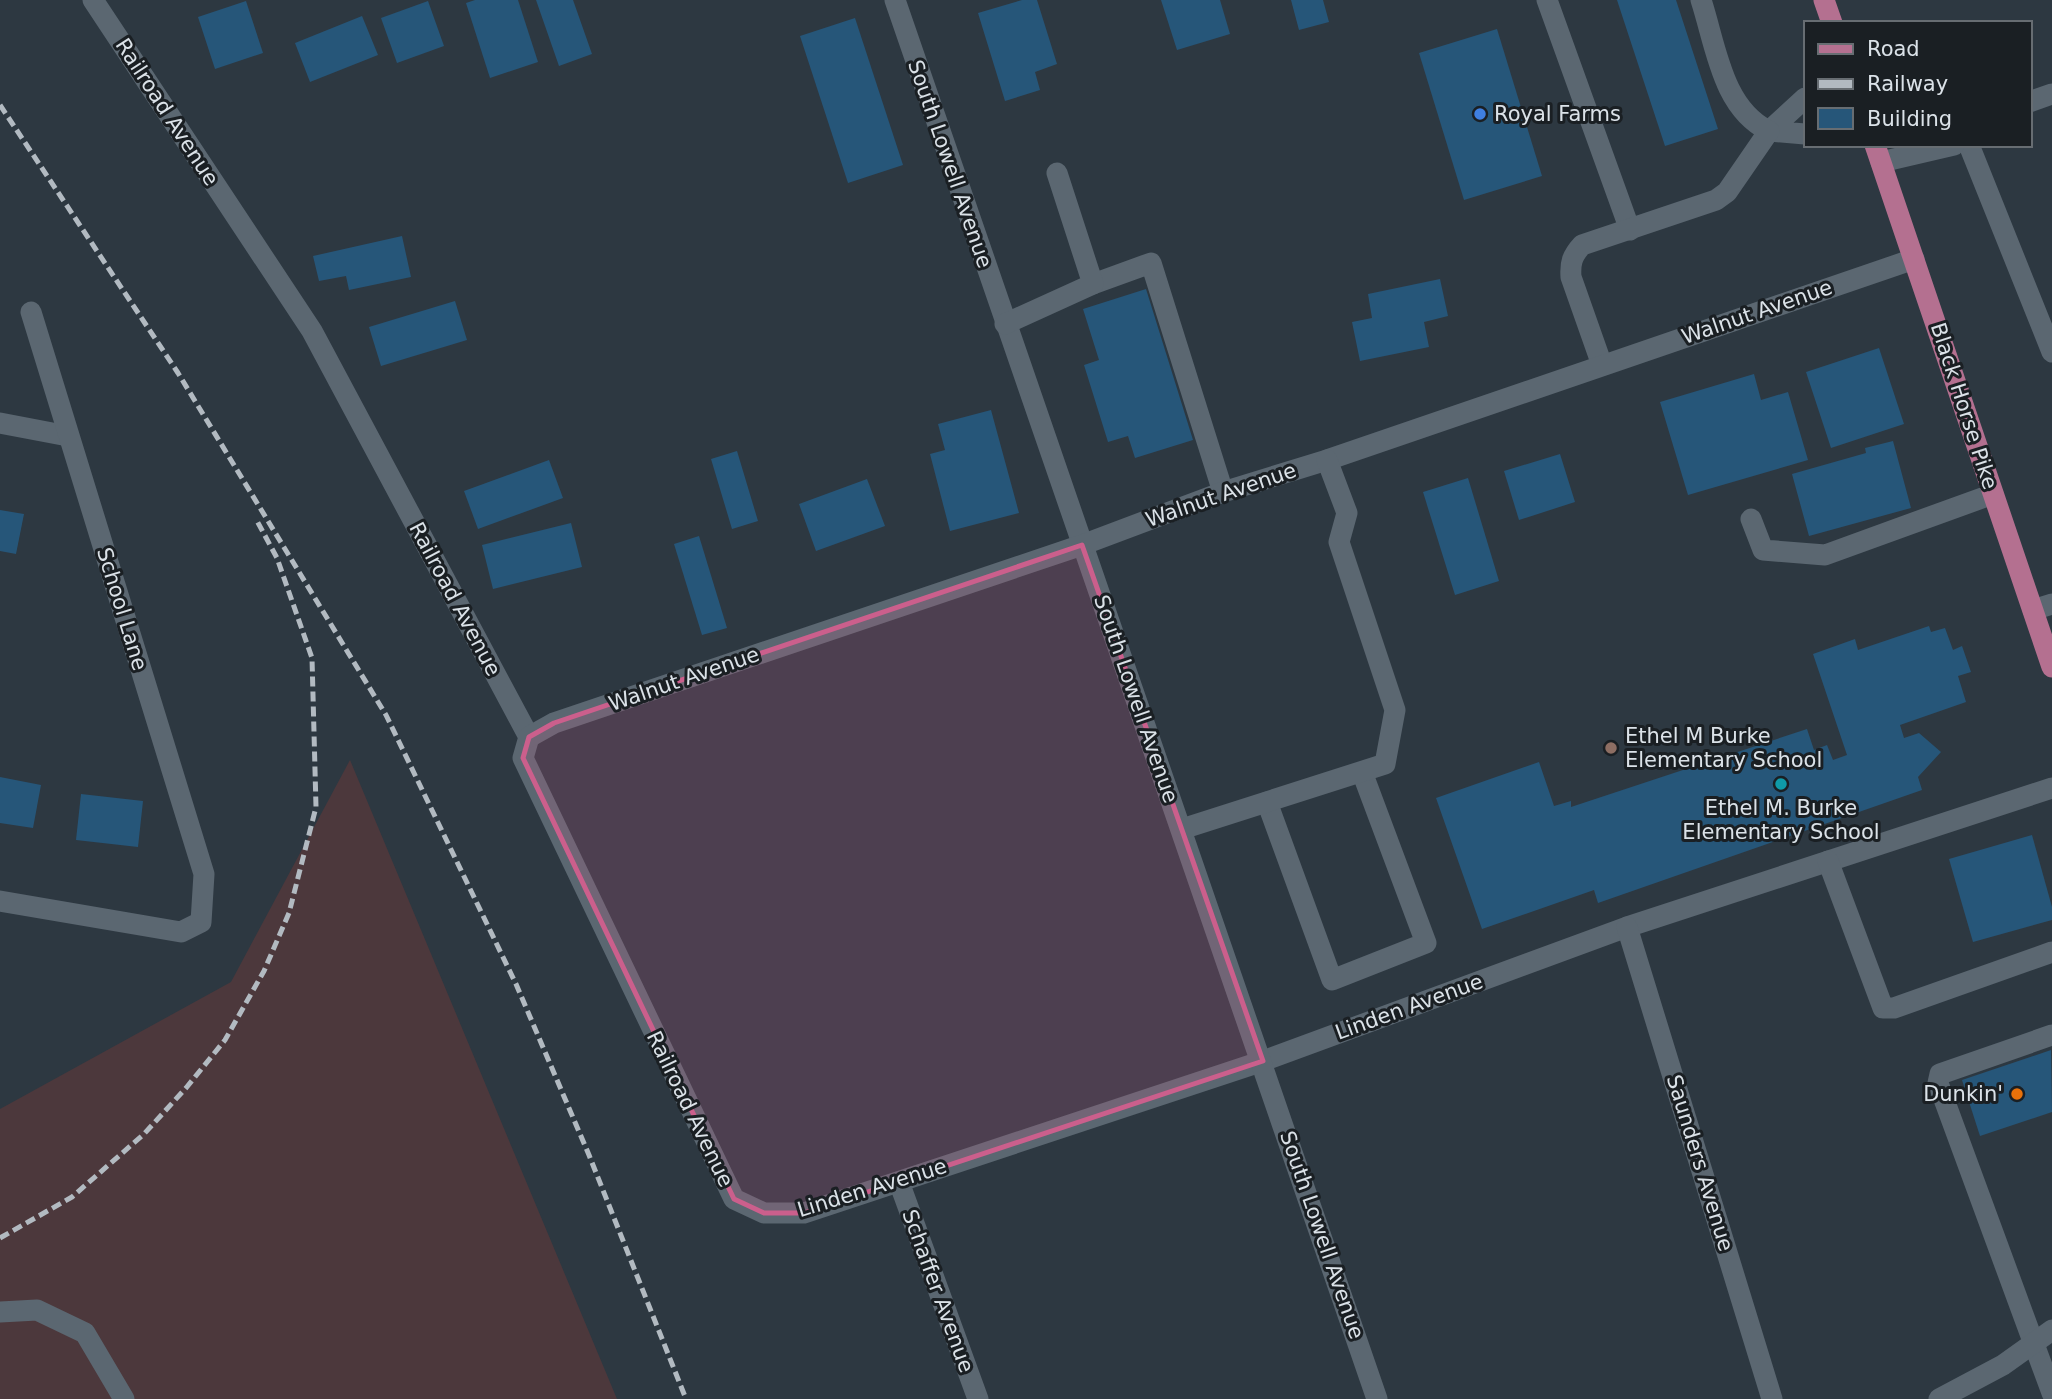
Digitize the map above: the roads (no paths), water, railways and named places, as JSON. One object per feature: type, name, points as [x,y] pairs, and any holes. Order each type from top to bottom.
[{"type":"main road","points":[[1824,0],[1831,21]]},
{"type":"main road","name":"Black Horse Pike","points":[[1878,153],[1993,494],[2042,607],[2052,667]]},
{"type":"street","name":"Railroad Avenue","points":[[93,0],[312,331],[530,737],[523,758],[734,1199],[764,1213]]},
{"type":"street","name":"South Lowell Avenue","points":[[895,0],[1005,324],[1263,1061],[1377,1399]]},
{"type":"street","points":[[1546,0],[1630,230]]},
{"type":"street","points":[[1701,0],[1734,101],[1751,122],[1769,131],[1804,134]]},
{"type":"street","points":[[2031,101],[2052,94]]},
{"type":"street","points":[[1602,365],[1576,295],[1570,262],[1582,245],[1716,200],[1727,192],[1769,131],[1804,99]]},
{"type":"street","points":[[1878,153],[1935,147]]},
{"type":"street","points":[[1970,147],[2052,352]]},
{"type":"street","points":[[1057,173],[1093,284]]},
{"type":"street","name":"Walnut Avenue","points":[[530,737],[554,723],[1082,545],[1223,492],[1327,460],[1914,259]]},
{"type":"street","points":[[1005,324],[1093,284],[1151,263],[1223,492]]},
{"type":"street","name":"School Lane","points":[[0,901],[181,932],[201,922],[204,874],[31,313]]},
{"type":"street","points":[[0,423],[68,436]]},
{"type":"street","points":[[1182,829],[1385,764],[1395,710],[1339,542],[1347,513],[1327,460]]},
{"type":"street","points":[[1751,519],[1763,550],[1825,555],[1993,494]]},
{"type":"street","points":[[1267,802],[1332,980],[1426,943],[1362,772]]},
{"type":"street","name":"Linden Avenue","points":[[764,1213],[804,1213],[899,1182],[1263,1061],[1627,927],[2052,788]]},
{"type":"street","points":[[1828,861],[1883,1008],[1894,1008],[2052,952]]},
{"type":"street","name":"Saunders Avenue","points":[[1627,927],[1772,1399]]},
{"type":"street","points":[[2052,1035],[1940,1074],[1938,1083],[2052,1393]]},
{"type":"street","name":"Schaffer Avenue","points":[[899,1182],[978,1399]]},
{"type":"street","points":[[0,1311],[37,1310],[85,1333],[124,1399]]},
{"type":"street","points":[[1939,1399],[1970,1385],[2052,1330]]},
{"type":"railway","points":[[0,105],[178,373],[386,715],[516,984],[589,1155],[686,1399]]},
{"type":"railway","points":[[0,1238],[72,1197],[144,1134],[186,1088],[225,1040],[264,971],[289,913],[316,807],[312,658],[277,558],[256,519]]},
{"type":"place","name":"Royal Farms","points":[[1480,114]]},
{"type":"place","name":"Ethel M Burke Elementary School","points":[[1611,748]]},
{"type":"place","name":"Ethel M. Burke Elementary School","points":[[1781,784]]},
{"type":"place","name":"Dunkin'","points":[[2017,1094]]}]
